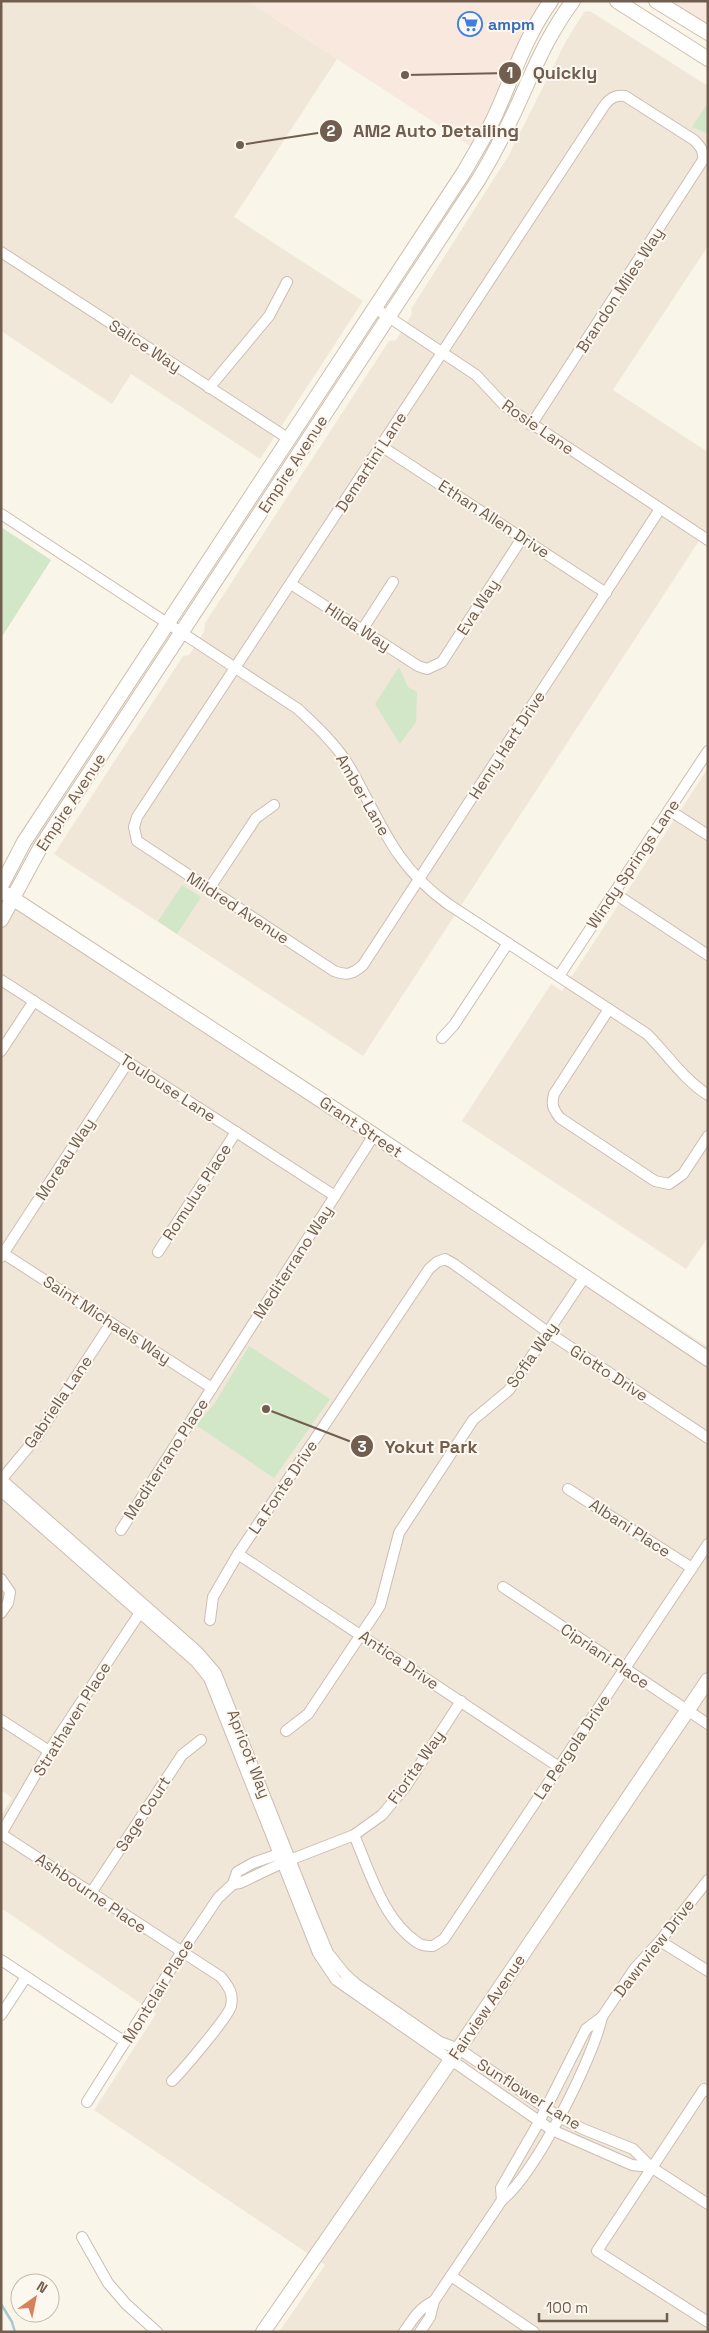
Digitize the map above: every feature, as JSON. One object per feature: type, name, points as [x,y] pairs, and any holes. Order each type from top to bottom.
[{"type":"street","name":"Empire Avenue","points":[[1,886],[24,842],[464,172],[483,139],[517,60],[550,1]]},
{"type":"street","name":"Empire Avenue","points":[[1,920],[7,894],[40,848],[479,179],[513,116],[533,67],[556,23],[573,1]]},
{"type":"street","points":[[617,1],[708,59]]},
{"type":"street","points":[[656,1],[708,33]]},
{"type":"street","name":"Demartini Lane","points":[[134,834],[137,817],[609,99],[616,96],[632,99],[701,146],[704,154]]},
{"type":"street","name":"Brandon Miles Way","points":[[532,425],[700,166],[704,154]]},
{"type":"street","name":"Salice Way","points":[[1,252],[289,440]]},
{"type":"street","points":[[210,388],[269,316],[287,282]]},
{"type":"street","name":"Rosie Lane","points":[[375,308],[476,375],[505,406],[532,425],[708,540]]},
{"type":"street","name":"Ethan Allen Drive","points":[[381,446],[606,593]]},
{"type":"street","name":"Henry Hart Drive","points":[[348,975],[363,965],[660,509]]},
{"type":"street","name":"Amber Lane","points":[[1,514],[298,709],[322,731],[348,764],[394,851],[419,880],[448,904],[647,1034],[663,1050],[681,1073],[708,1095]]},
{"type":"street","name":"Eva Way","points":[[427,669],[442,662],[522,538]]},
{"type":"street","points":[[362,630],[393,582]]},
{"type":"street","name":"Hilda Way","points":[[291,584],[418,666],[427,669]]},
{"type":"street","name":"Windy Springs Lane","points":[[559,976],[708,751]]},
{"type":"street","points":[[209,889],[256,818],[274,805]]},
{"type":"street","points":[[669,810],[708,835]]},
{"type":"street","name":"Mildred Avenue","points":[[134,834],[144,846],[209,889],[334,971],[348,975]]},
{"type":"street","points":[[614,893],[708,954]]},
{"type":"street","name":"Grant Street","points":[[7,894],[374,1135],[584,1278],[708,1359]]},
{"type":"street","points":[[442,1038],[454,1025],[508,943]]},
{"type":"street","name":"Toulouse Lane","points":[[1,980],[335,1196]]},
{"type":"street","points":[[1,1051],[34,1001]]},
{"type":"street","points":[[609,1009],[554,1094],[552,1106],[560,1118],[655,1181],[669,1184],[683,1174],[708,1136]]},
{"type":"street","name":"Moreau Way","points":[[2,1254],[128,1062]]},
{"type":"street","name":"Romulus Place","points":[[158,1252],[236,1132]]},
{"type":"street","name":"Mediterrano Way","points":[[212,1388],[374,1135]]},
{"type":"street","name":"Saint Michaels Way","points":[[2,1254],[212,1388]]},
{"type":"street","name":"Giotto Drive","points":[[437,1262],[445,1260],[454,1264],[549,1333],[708,1438]]},
{"type":"street","name":"La Fonte Drive","points":[[210,1620],[213,1597],[238,1554],[429,1269],[437,1262]]},
{"type":"street","name":"Sofia Way","points":[[286,1731],[308,1714],[380,1606],[399,1533],[472,1420],[509,1390],[549,1333],[584,1278]]},
{"type":"street","name":"Gabriella Lane","points":[[1,1479],[36,1438],[111,1322]]},
{"type":"street","name":"Mediterrano Place","points":[[120,1530],[212,1388]]},
{"type":"street","name":"Apricot Way","points":[[1,1479],[142,1609]]},
{"type":"street","name":"Albani Place","points":[[568,1489],[692,1568]]},
{"type":"street","name":"Apricot Way","points":[[1,1491],[142,1609],[197,1651],[216,1672],[284,1859],[328,1953],[336,1966],[356,1984],[455,2054]]},
{"type":"street","name":"La Pergola Drive","points":[[354,1835],[382,1901],[401,1927],[419,1944],[433,1946],[444,1939],[708,1544]]},
{"type":"street","name":"Antica Drive","points":[[238,1554],[559,1767]]},
{"type":"street","points":[[1,1579],[10,1592],[8,1603],[1,1613]]},
{"type":"street","name":"Cipriani Place","points":[[503,1587],[708,1724]]},
{"type":"street","name":"Strathaven Place","points":[[1,1834],[49,1751],[142,1609]]},
{"type":"street","name":"Fairview Avenue","points":[[263,2332],[455,2054],[708,1680]]},
{"type":"street","name":"Fiorita Way","points":[[284,1859],[354,1835],[382,1815],[406,1786],[461,1701]]},
{"type":"street","points":[[1,1720],[49,1751]]},
{"type":"street","name":"Sage Court","points":[[91,1893],[182,1755],[201,1740]]},
{"type":"street","name":"Ashbourne Place","points":[[1,1834],[180,1953],[221,1977],[231,1991],[231,2007],[188,2064],[172,2081]]},
{"type":"street","name":"Montclair Place","points":[[87,2102],[180,1953],[218,1898],[233,1884],[240,1883],[284,1859]]},
{"type":"street","name":"Dawnview Drive","points":[[502,2200],[502,2188],[539,2122],[586,2029],[602,2017],[635,1968],[660,1941],[708,1880]]},
{"type":"street","points":[[660,1941],[708,1971]]},
{"type":"street","points":[[1,1960],[125,2042]]},
{"type":"street","points":[[1,2014],[26,1977]]},
{"type":"street","name":"Dawnview Drive","points":[[420,2332],[430,2317],[434,2301],[502,2200],[513,2191],[552,2130],[598,2034],[602,2017]]},
{"type":"street","name":"Sunflower Lane","points":[[455,2054],[559,2117],[633,2149],[651,2167],[708,2204]]},
{"type":"street","name":"Sunflower Lane","points":[[455,2054],[539,2122],[552,2130],[632,2165],[651,2167]]},
{"type":"street","points":[[708,2091],[704,2089],[597,2251],[708,2322]]},
{"type":"street","points":[[82,2236],[108,2283],[126,2304],[157,2332]]},
{"type":"street","points":[[451,2276],[534,2332]]},
{"type":"street","name":"Dawnview Drive","points":[[404,2332],[418,2312],[424,2306],[434,2301]]},
{"type":"shaded area","points":[[5,1],[248,1],[337,59],[234,217],[363,301],[260,459],[131,374],[112,404],[1,331],[1,8]]},
{"type":"shaded area","points":[[248,1],[542,1],[518,45],[472,147]]},
{"type":"shaded area","points":[[669,1],[708,1],[708,26]]},
{"type":"shaded area","points":[[590,11],[708,86],[708,246],[613,390],[708,452],[708,527],[363,1056],[54,854],[183,656],[189,655],[204,632],[205,623],[389,341],[396,340],[412,314],[411,309],[509,155],[565,43],[584,12]]},
{"type":"shaded area","points":[[708,768],[708,1237],[686,1269],[462,1121],[551,984],[562,991]]},
{"type":"shaded area","points":[[1,890],[708,1347],[708,2332],[279,2332],[325,2265],[94,2110],[156,2014],[1,1908],[1,1816],[12,1798],[1,1790]]},
{"type":"green space","points":[[708,103],[708,134],[692,127]]},
{"type":"green space","points":[[1,527],[51,560],[1,638]]},
{"type":"green space","points":[[399,667],[408,687],[417,692],[416,722],[400,744],[375,704]]},
{"type":"green space","points":[[182,885],[201,897],[177,934],[158,921]]},
{"type":"green space","points":[[249,1346],[330,1399],[274,1478],[196,1425],[215,1403]]},
{"type":"waterway","points":[[1,2304],[12,2322],[15,2332]]},
{"type":"place","name":"ampm","points":[[470,24]]},
{"type":"place","name":"Quickly","points":[[405,75]]},
{"type":"place","name":"AM2 Auto Detailing","points":[[240,145]]},
{"type":"place","name":"Yokut Park","points":[[266,1409]]}]
